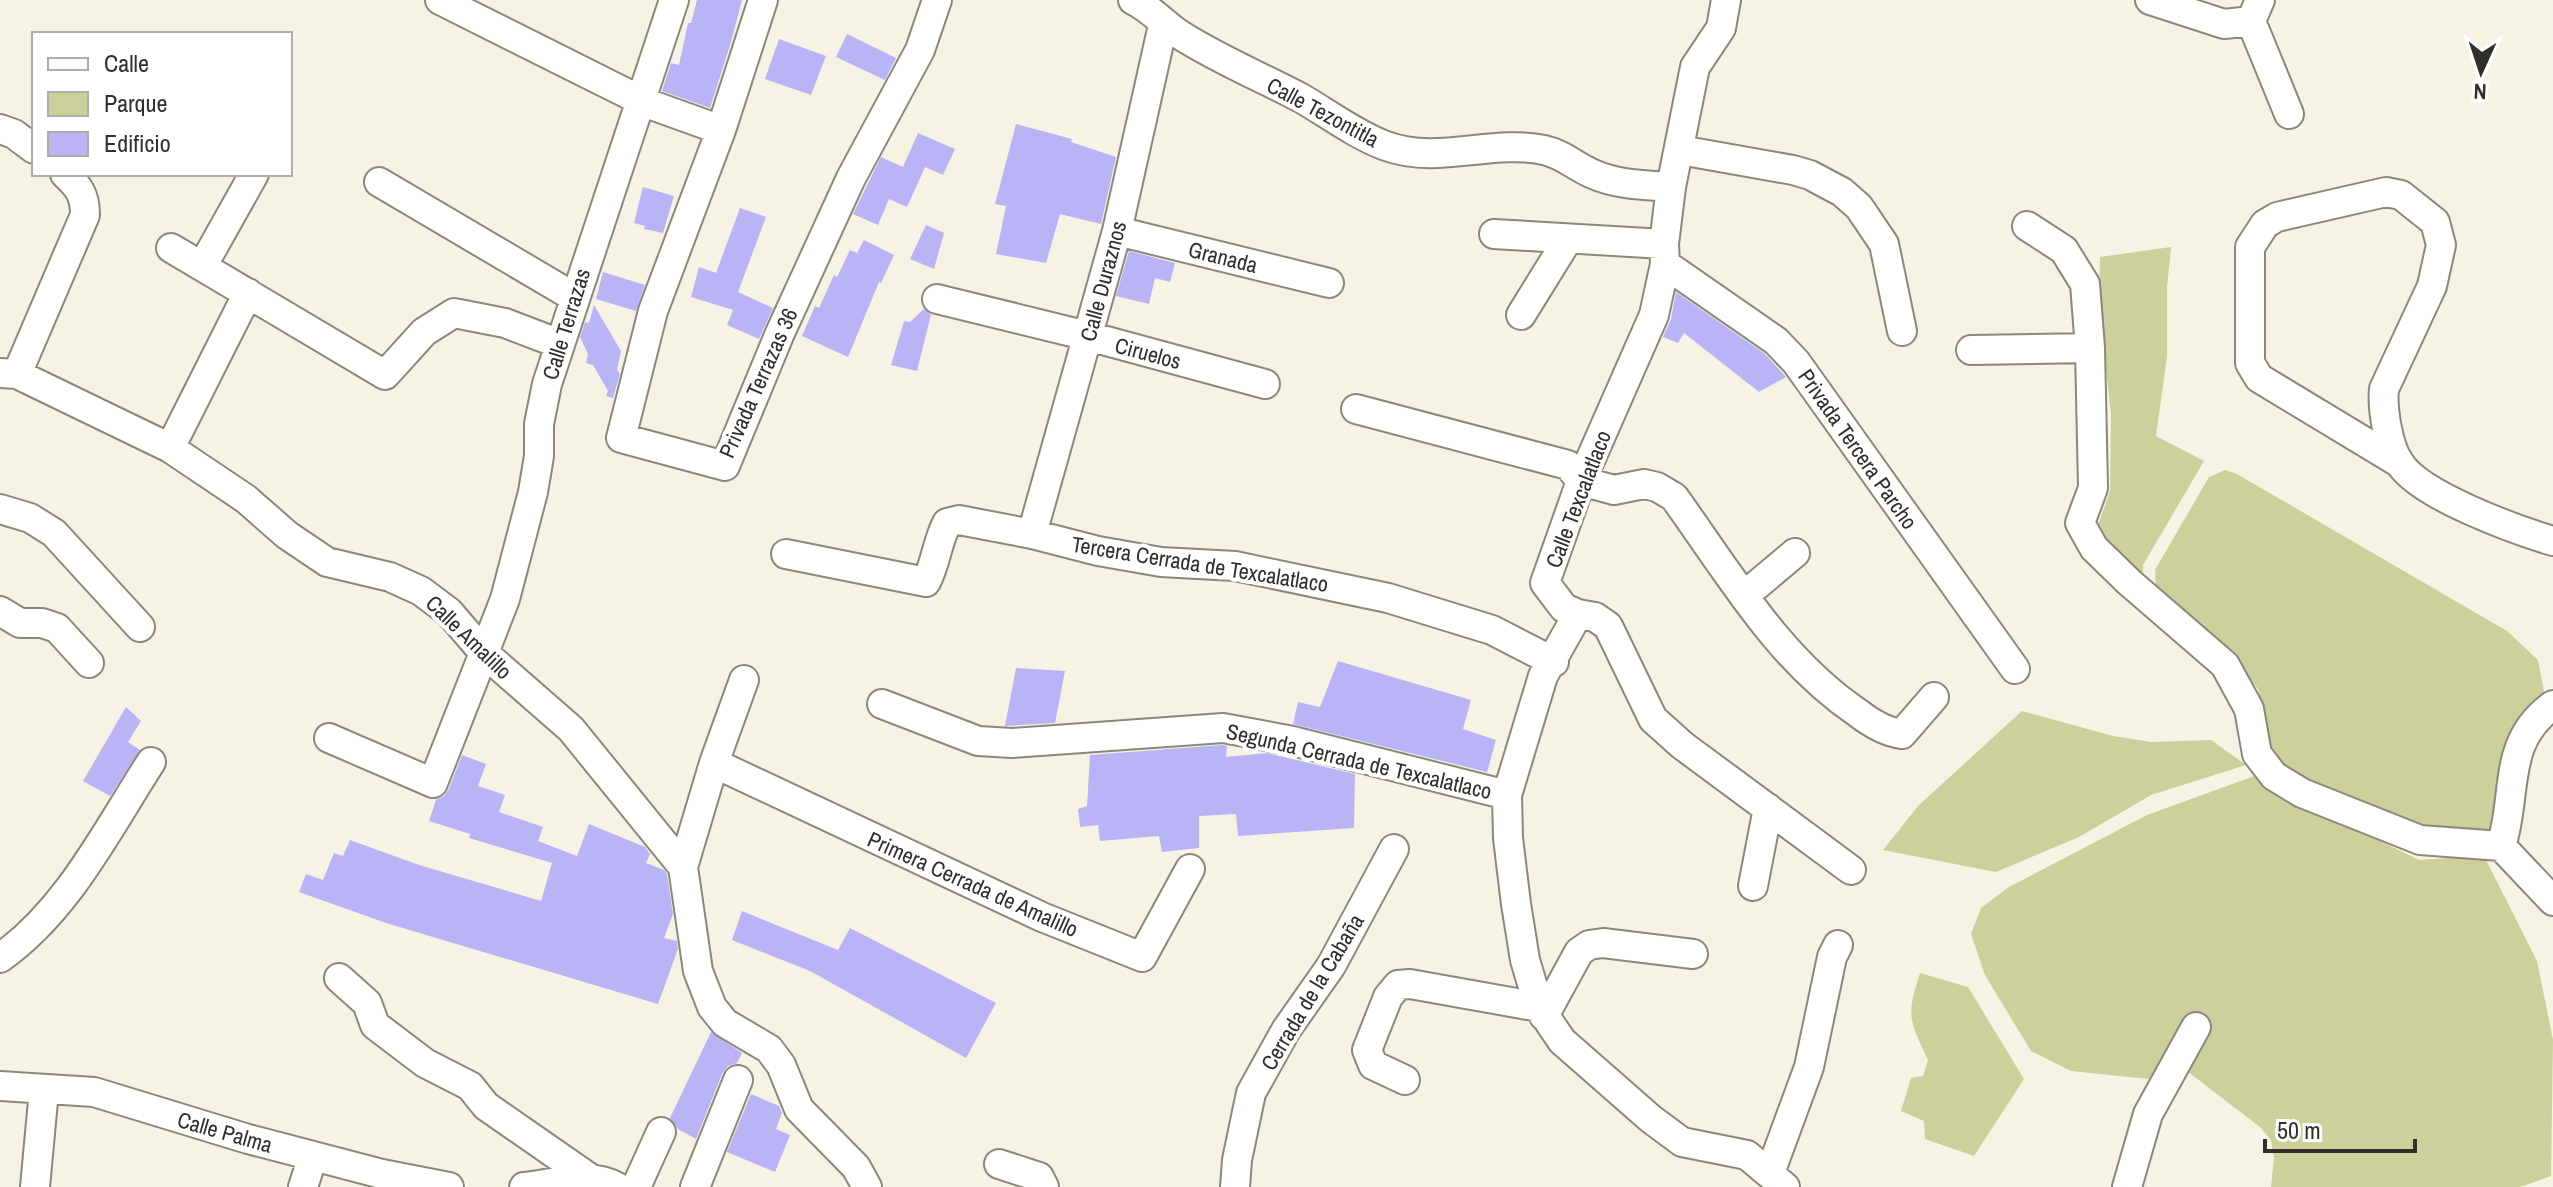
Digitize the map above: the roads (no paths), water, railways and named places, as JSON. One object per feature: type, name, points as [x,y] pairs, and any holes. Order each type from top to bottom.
[{"type":"street","points":[[440,0],[639,100],[721,130]]},
{"type":"street","name":"Calle Terrazas","points":[[329,738],[433,783],[505,599],[533,492],[539,456],[539,424],[560,344],[674,0]]},
{"type":"street","name":"Privada Terrazas 36","points":[[763,0],[721,130],[653,311],[621,438],[725,466],[780,333],[851,178],[920,50],[937,0]]},
{"type":"street","name":"Calle Tezontitla","points":[[1133,0],[1156,15],[1163,25],[1220,60],[1297,97],[1385,146],[1417,153],[1450,154],[1495,148],[1544,150],[1568,159],[1593,175],[1671,187]]},
{"type":"street","name":"Calle Texcalatlaco","points":[[1578,614],[1564,608],[1545,583],[1581,481],[1654,315],[1671,187],[1695,67],[1721,28],[1726,0]]},
{"type":"street","points":[[2150,0],[2224,24],[2256,10],[2289,114]]},
{"type":"street","name":"Calle Duraznos","points":[[1032,534],[1117,231],[1163,25]]},
{"type":"street","points":[[0,129],[14,134],[32,148]]},
{"type":"street","points":[[1680,150],[1793,170],[1842,192],[1859,207],[1884,244],[1902,331]]},
{"type":"street","name":"Calle Amalillo","points":[[67,176],[79,187],[85,200],[85,215],[8,374],[170,448],[246,499],[287,535],[327,562],[390,577],[421,591],[449,612],[484,653],[571,729],[683,867]]},
{"type":"street","points":[[203,265],[253,176]]},
{"type":"street","points":[[379,182],[574,297]]},
{"type":"street","points":[[2398,462],[2383,403],[2384,389],[2432,286],[2441,245],[2435,222],[2401,195],[2386,192],[2277,217],[2265,224],[2250,247],[2250,363],[2259,378],[2398,462],[2412,477],[2457,503],[2502,526],[2553,541]]},
{"type":"street","points":[[2027,226],[2064,250],[2085,284],[2090,348],[2093,488],[2080,523],[2094,548],[2225,665],[2249,709],[2257,754],[2274,776],[2302,793],[2420,840],[2501,846],[2553,901]]},
{"type":"street","name":"Granada","points":[[1117,231],[1329,283]]},
{"type":"street","points":[[1494,234],[1568,239],[1664,254]]},
{"type":"street","points":[[1521,315],[1568,239]]},
{"type":"street","points":[[171,248],[385,375],[424,332],[454,313],[505,323],[560,344]]},
{"type":"street","name":"Privada Tercera Parcho","points":[[1664,254],[1776,341],[1796,362],[2015,669]]},
{"type":"street","points":[[170,448],[248,293]]},
{"type":"street","name":"Ciruelos","points":[[937,299],[1265,384]]},
{"type":"street","points":[[1971,350],[2090,348]]},
{"type":"street","points":[[1356,409],[1568,465],[1581,481],[1614,490],[1644,484],[1657,487],[1674,497],[1778,643],[1815,681],[1870,722],[1902,734],[1934,697]]},
{"type":"street","points":[[0,509],[30,518],[54,533],[140,627]]},
{"type":"street","name":"Tercera Cerrada de Texcalatlaco","points":[[786,554],[926,582],[934,568],[941,533],[947,523],[959,520],[1098,551],[1161,562],[1235,566],[1388,598],[1492,630],[1554,662]]},
{"type":"street","points":[[1745,595],[1795,553]]},
{"type":"street","points":[[0,611],[20,623],[42,623],[57,628],[89,663]]},
{"type":"street","points":[[1838,945],[1832,957],[1809,1067],[1778,1180],[1747,1155],[1682,1142],[1562,1041],[1541,1011],[1525,960],[1508,838],[1507,795],[1543,676],[1554,662],[1578,614],[1595,617],[1608,626],[1653,719],[1682,745],[1851,870]]},
{"type":"street","points":[[744,680],[714,763],[683,867],[698,971],[712,1007],[725,1023],[769,1049],[781,1065],[799,1109],[856,1167],[867,1187]]},
{"type":"street","name":"Segunda Cerrada de Texcalatlaco","points":[[882,704],[978,741],[1012,743],[1223,728],[1293,741],[1507,795]]},
{"type":"street","points":[[2501,846],[2508,824],[2513,763],[2526,733],[2553,705]]},
{"type":"street","points":[[0,958],[13,949],[68,892],[151,762]]},
{"type":"street","name":"Primera Cerrada de Amalillo","points":[[714,763],[1042,917],[1142,957],[1190,869]]},
{"type":"street","points":[[1753,886],[1768,808]]},
{"type":"street","name":"Cerrada de la Cabaña","points":[[1235,1187],[1237,1160],[1251,1093],[1286,1030],[1331,966],[1394,849]]},
{"type":"street","points":[[1541,1011],[1579,952],[1589,945],[1603,943],[1693,954]]},
{"type":"street","points":[[339,978],[367,1003],[375,1025],[425,1063],[470,1086],[486,1106],[604,1183]]},
{"type":"street","points":[[1405,1080],[1373,1065],[1367,1050],[1388,997],[1398,985],[1410,984],[1541,1011]]},
{"type":"street","points":[[2127,1187],[2148,1114],[2196,1027]]},
{"type":"street","points":[[695,1187],[738,1080]]},
{"type":"street","name":"Calle Palma","points":[[0,1086],[94,1092],[248,1139],[382,1174],[449,1187]]},
{"type":"street","points":[[35,1187],[44,1090]]},
{"type":"street","points":[[636,1187],[661,1132]]},
{"type":"street","points":[[303,1187],[313,1156]]},
{"type":"street","points":[[999,1164],[1039,1177],[1044,1187]]},
{"type":"street","points":[[524,1187],[604,1183]]}]
